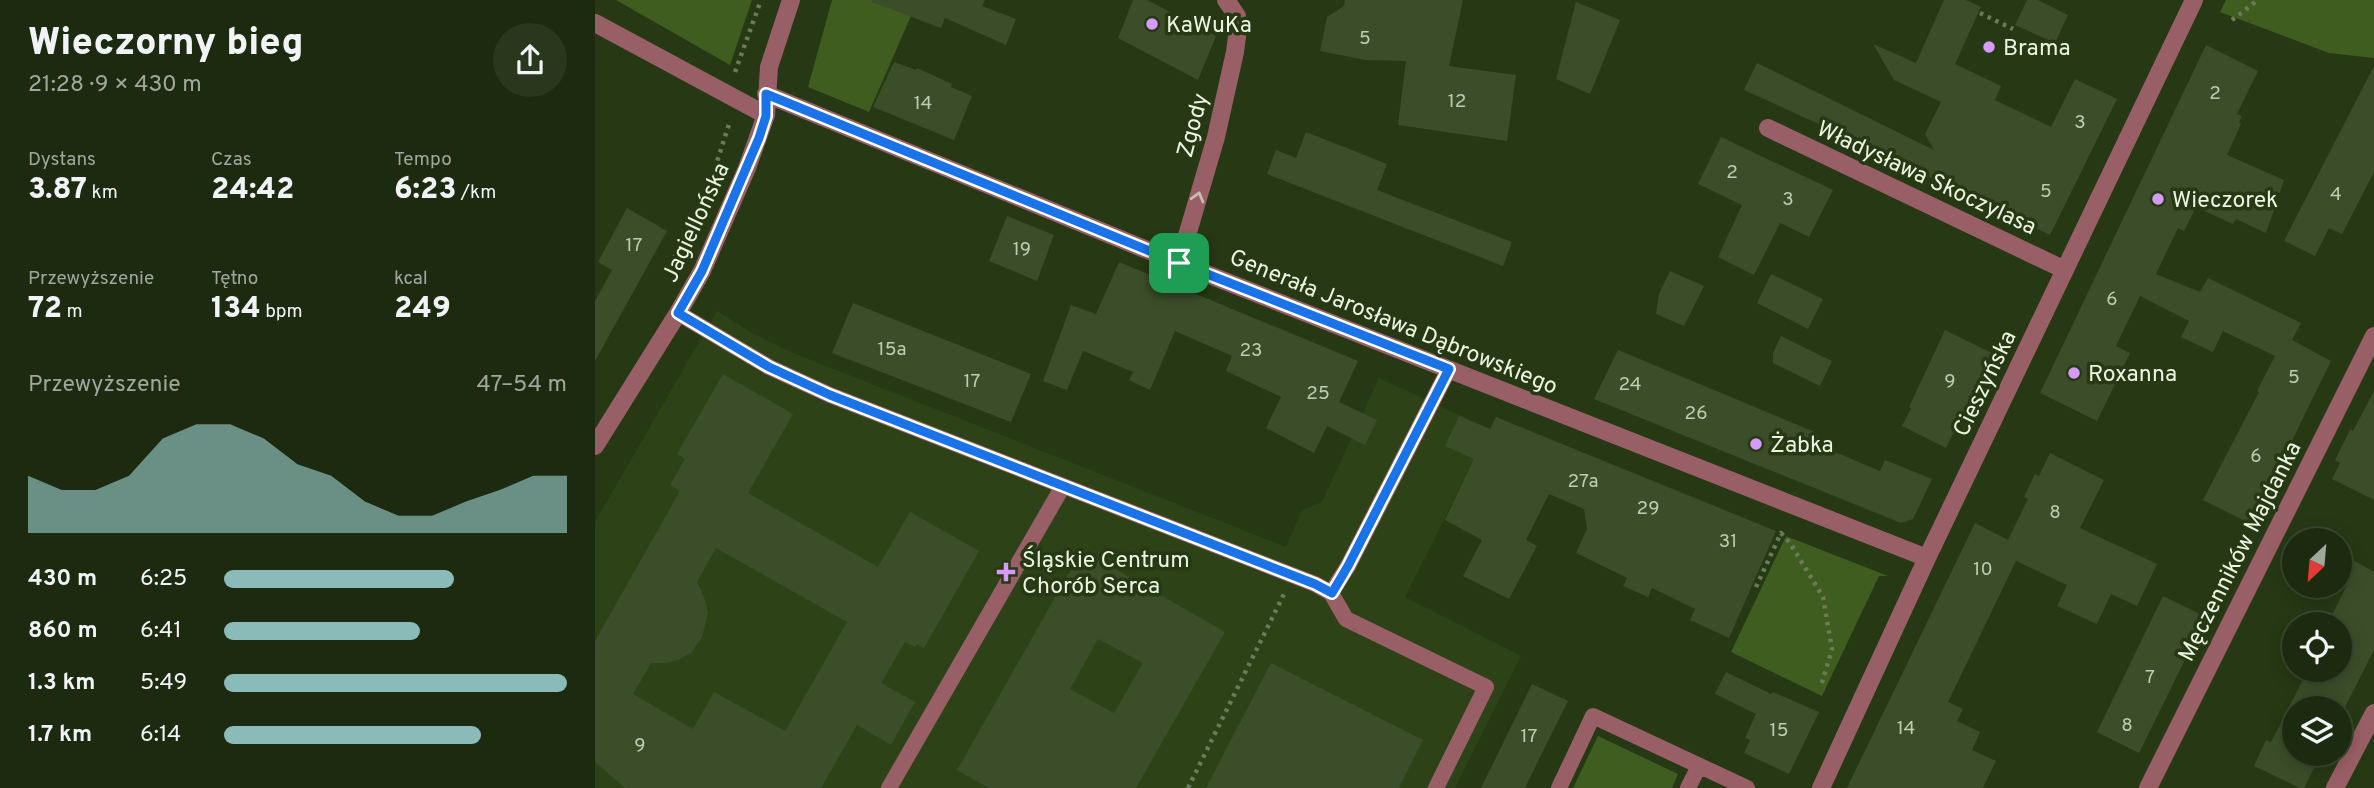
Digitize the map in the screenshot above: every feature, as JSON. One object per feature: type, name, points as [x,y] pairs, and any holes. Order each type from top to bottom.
[{"type":"street","name":"Jagiellońska","points":[[595,446],[601,420],[678,313],[707,260],[747,168],[766,116],[769,67],[790,0]]},
{"type":"street","name":"Zgody","points":[[1179,263],[1216,137],[1235,52],[1237,16],[1226,0]]},
{"type":"street","name":"Cieszyńska","points":[[1821,788],[1927,558],[2194,0]]},
{"type":"street","points":[[595,23],[766,116]]},
{"type":"street","name":"Generała Jarosława Dąbrowskiego","points":[[766,94],[1179,263],[1927,558]]},
{"type":"street","name":"Władysława Skoczylasa","points":[[1768,128],[2065,270]]},
{"type":"street","name":"Męczenników Majdanka","points":[[2148,788],[2374,336]]},
{"type":"street","points":[[2335,788],[2374,713]]},
{"type":"lane","points":[[678,313],[769,367],[818,390],[1315,584],[1332,593],[1346,619],[1486,687],[1436,788]]},
{"type":"lane","points":[[1332,593],[1449,369]]},
{"type":"lane","points":[[889,788],[1063,486]]},
{"type":"lane","points":[[1559,788],[1593,716],[1748,788]]},
{"type":"lane","points":[[1688,788],[1699,766]]},
{"type":"path","points":[[705,200],[730,122],[727,95],[761,0]]},
{"type":"path","points":[[2232,20],[2257,0]]},
{"type":"path","points":[[1980,13],[2013,29]]},
{"type":"path","points":[[675,256],[699,212]]},
{"type":"path","points":[[1756,587],[1781,533],[1790,542],[1823,597],[1832,649],[1821,686]]},
{"type":"shaded area","points":[[616,0],[752,0],[730,65]]},
{"type":"shaded area","points":[[832,0],[918,0],[869,112],[808,87]]},
{"type":"shaded area","points":[[2226,0],[2374,0],[2374,58],[2329,53],[2220,12]]},
{"type":"shaded area","name":"Śląskie Centrum Chorób Serca","points":[[717,311],[752,333],[793,353],[1286,547],[1302,510],[1322,502],[1379,378],[1490,429],[1405,597],[1521,656],[1455,788],[595,788],[595,522]]},
{"type":"shaded area","points":[[1786,536],[1888,576],[1879,576],[1822,696],[1731,652]]},
{"type":"shaded area","points":[[1598,736],[1678,774],[1672,788],[1573,788]]},
{"type":"building","points":[[872,0],[985,0],[982,6],[1016,19],[1006,45],[945,18],[941,28]]},
{"type":"building","points":[[1133,0],[1147,0],[1216,36],[1198,80],[1118,38]]},
{"type":"building","points":[[1345,0],[1463,0],[1449,66],[1516,75],[1507,141],[1398,125],[1406,61],[1366,60],[1320,51],[1327,17],[1344,6]]},
{"type":"building","points":[[1944,0],[1966,0],[1981,7],[1955,64],[2001,86],[1995,100],[2051,127],[2075,79],[2117,99],[2050,235],[1909,167],[1911,164],[1834,126],[1832,130],[1744,90],[1757,63],[1934,150],[1925,134],[1941,102],[1894,80],[1873,44],[1916,63]]},
{"type":"building","points":[[2027,0],[2038,0],[2068,15],[2055,43],[2015,25]]},
{"type":"building","points":[[1576,2],[1620,20],[1590,94],[1556,79]]},
{"type":"building","points":[[2206,45],[2258,71],[2237,114],[2242,116],[2239,122],[2241,124],[2227,155],[2284,180],[2266,233],[2236,219],[2233,224],[2196,207],[2184,231],[2178,228],[2156,274],[2200,292],[2208,278],[2301,323],[2292,340],[2331,361],[2253,520],[2243,520],[2203,500],[2275,356],[2223,331],[2213,352],[2181,337],[2189,321],[2140,296],[2116,346],[2130,353],[2097,421],[2040,393]]},
{"type":"building","points":[[894,62],[916,70],[917,68],[972,96],[954,140],[873,107]]},
{"type":"building","points":[[2374,66],[2374,172],[2342,234],[2329,228],[2315,256],[2284,241]]},
{"type":"building","points":[[1306,132],[1387,164],[1377,190],[1512,242],[1503,266],[1267,174],[1276,150],[1296,158]]},
{"type":"building","points":[[1721,137],[1833,190],[1809,237],[1780,223],[1754,275],[1718,257],[1742,205],[1698,184]]},
{"type":"building","points":[[627,208],[667,231],[595,361],[595,301],[612,270],[598,262]]},
{"type":"building","points":[[1007,216],[1054,235],[1037,281],[989,261]]},
{"type":"building","points":[[1119,262],[1358,361],[1339,402],[1377,420],[1365,445],[1327,426],[1314,453],[1266,428],[1281,397],[1226,371],[1232,356],[1175,331],[1150,390],[1129,380],[1133,372],[1083,351],[1067,390],[1043,381],[1071,305],[1096,314]]},
{"type":"building","points":[[1670,271],[1704,286],[1684,326],[1656,314],[1659,294]]},
{"type":"building","points":[[1771,274],[1823,299],[1808,329],[1757,303]]},
{"type":"building","points":[[853,303],[1031,374],[1011,422],[832,353]]},
{"type":"building","points":[[1945,330],[1992,353],[1946,448],[1902,426]]},
{"type":"building","points":[[1781,336],[1832,361],[1820,386],[1773,363],[1773,353]]},
{"type":"building","points":[[1618,350],[1817,433],[1823,447],[1880,471],[1885,460],[1932,479],[1913,519],[1901,523],[1594,399]]},
{"type":"building","points":[[723,374],[793,414],[748,493],[878,567],[910,512],[979,551],[924,648],[905,642],[881,683],[915,702],[891,745],[857,725],[821,788],[625,788],[595,762],[595,641],[680,491],[670,485],[685,459],[677,454]],"holes":[[[716,548],[847,622],[785,731],[714,692],[693,729],[633,694],[651,663],[678,660],[691,653],[702,637],[708,613],[697,582]]]},
{"type":"building","points":[[2374,391],[2374,500],[2332,479],[2340,463],[2335,460]]},
{"type":"building","points":[[1459,416],[1490,429],[1496,417],[1776,531],[1729,638],[1690,620],[1695,609],[1652,588],[1648,597],[1623,586],[1627,578],[1576,553],[1587,529],[1584,509],[1549,494],[1526,540],[1537,546],[1509,599],[1463,576],[1482,540],[1445,520],[1474,459],[1445,446]]},
{"type":"building","points":[[2050,453],[2104,480],[2080,528],[2157,564],[2137,606],[2111,594],[2097,624],[2057,606],[2067,585],[2016,561],[1948,702],[1963,709],[1957,721],[1980,732],[1972,750],[1996,761],[1983,788],[1847,788],[1975,523],[2008,540],[2028,499],[2024,497],[2035,474],[2039,476]]},
{"type":"building","points":[[1082,550],[1225,632],[1136,788],[989,788],[957,770]],"holes":[[[1098,639],[1143,663],[1114,713],[1070,689]]]},
{"type":"building","points":[[2352,560],[2374,572],[2374,650],[2351,696],[2295,696],[2302,682],[2352,682],[2352,612],[2334,612],[2340,598],[2352,598]]},
{"type":"building","points":[[2163,596],[2206,617],[2139,753],[2097,732]]},
{"type":"building","points":[[1271,663],[1423,740],[1399,788],[1206,788]]},
{"type":"building","points":[[1726,672],[1771,694],[1773,692],[1819,712],[1789,774],[1744,753],[1750,740],[1745,738],[1756,714],[1715,694]]},
{"type":"building","points":[[1532,684],[1568,701],[1525,788],[1481,788]]},
{"type":"building","points":[[2282,721],[2282,766],[2315,766],[2304,788],[2254,766],[2266,740],[2271,742]]},
{"type":"place","name":"KaWuKa","points":[[1152,24]]},
{"type":"place","name":"Brama","points":[[1989,47]]},
{"type":"place","name":"Wieczorek","points":[[2158,199]]},
{"type":"place","name":"Roxanna","points":[[2074,373]]},
{"type":"place","name":"Żabka","points":[[1756,444]]},
{"type":"place","name":"Śląskie Centrum Chorób Serca","points":[[1006,572]]},
{"type":"route","points":[[766,94],[1179,263],[1449,369],[1332,593],[1315,584],[830,395],[769,367],[678,313],[702,271],[747,168],[766,116],[766,94]]}]
